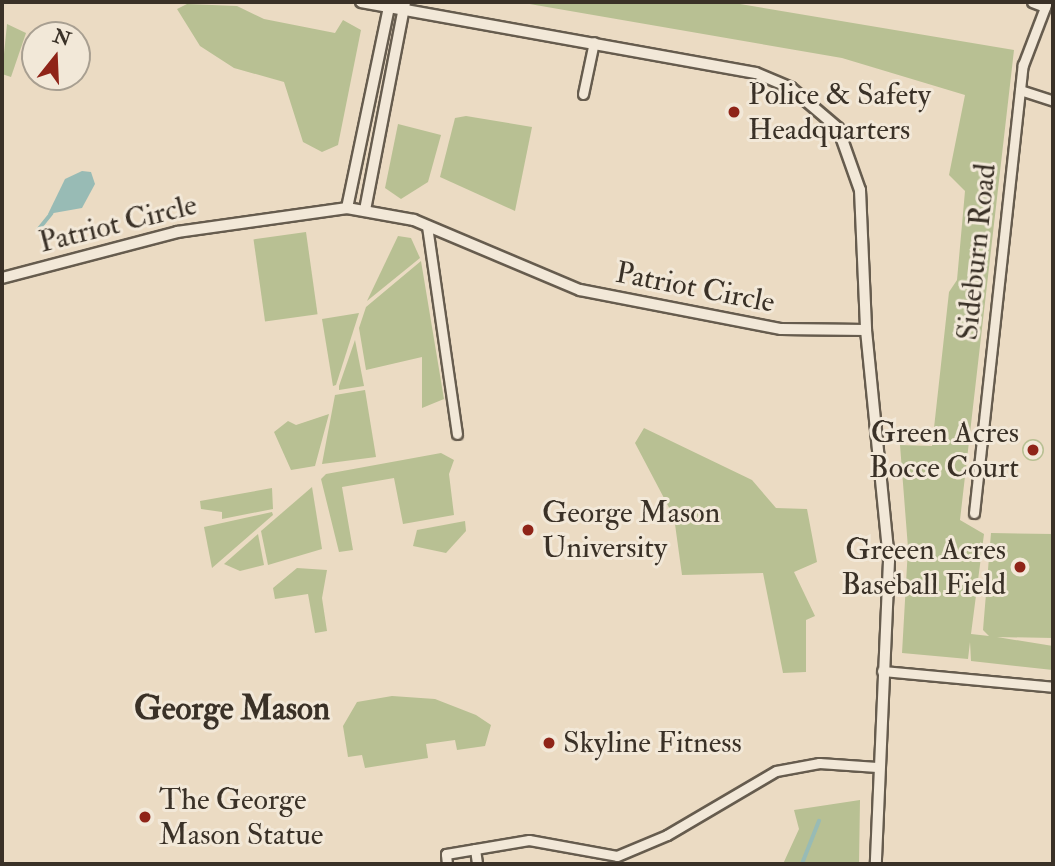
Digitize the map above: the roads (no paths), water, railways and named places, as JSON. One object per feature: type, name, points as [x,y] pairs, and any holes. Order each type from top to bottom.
[{"type":"street","points":[[361,2],[404,5],[594,42],[692,57],[769,79],[818,107],[838,128],[852,156],[860,190],[866,330],[889,561],[877,767],[876,864]]},
{"type":"street","points":[[1032,2],[1046,4]]},
{"type":"street","points":[[347,208],[389,4]]},
{"type":"street","name":"Sideburn Road","points":[[974,513],[1020,90],[1046,4]]},
{"type":"street","points":[[365,210],[404,5]]},
{"type":"street","points":[[583,94],[594,42]]},
{"type":"street","points":[[1020,90],[1053,101]]},
{"type":"street","name":"Patriot Circle","points":[[2,278],[177,232],[347,208],[427,226],[580,290],[781,329],[866,330]]},
{"type":"street","points":[[427,226],[457,434]]},
{"type":"street","points":[[882,671],[1053,687]]},
{"type":"street","points":[[447,864],[446,854],[529,840],[617,856],[667,835],[765,776],[819,763],[877,767]]},
{"type":"street","points":[[475,849],[477,864]]},
{"type":"water","points":[[82,171],[91,172],[95,184],[82,208],[48,214],[65,179]]},
{"type":"waterway","points":[[38,230],[51,214]]},
{"type":"waterway","points":[[802,864],[819,821]]},
{"type":"place","name":"Police & Safety Headquarters","points":[[734,112]]},
{"type":"place","name":"Green Acres Bocce Court","points":[[1033,450]]},
{"type":"place","name":"George Mason University","points":[[528,530]]},
{"type":"place","name":"Greeen Acres Baseball Field","points":[[1020,567]]},
{"type":"place","name":"Skyline Fitness","points":[[549,743]]},
{"type":"place","name":"The George Mason Statue","points":[[145,817]]},
{"type":"district","name":"George Mason","points":[[232,709]]}]
